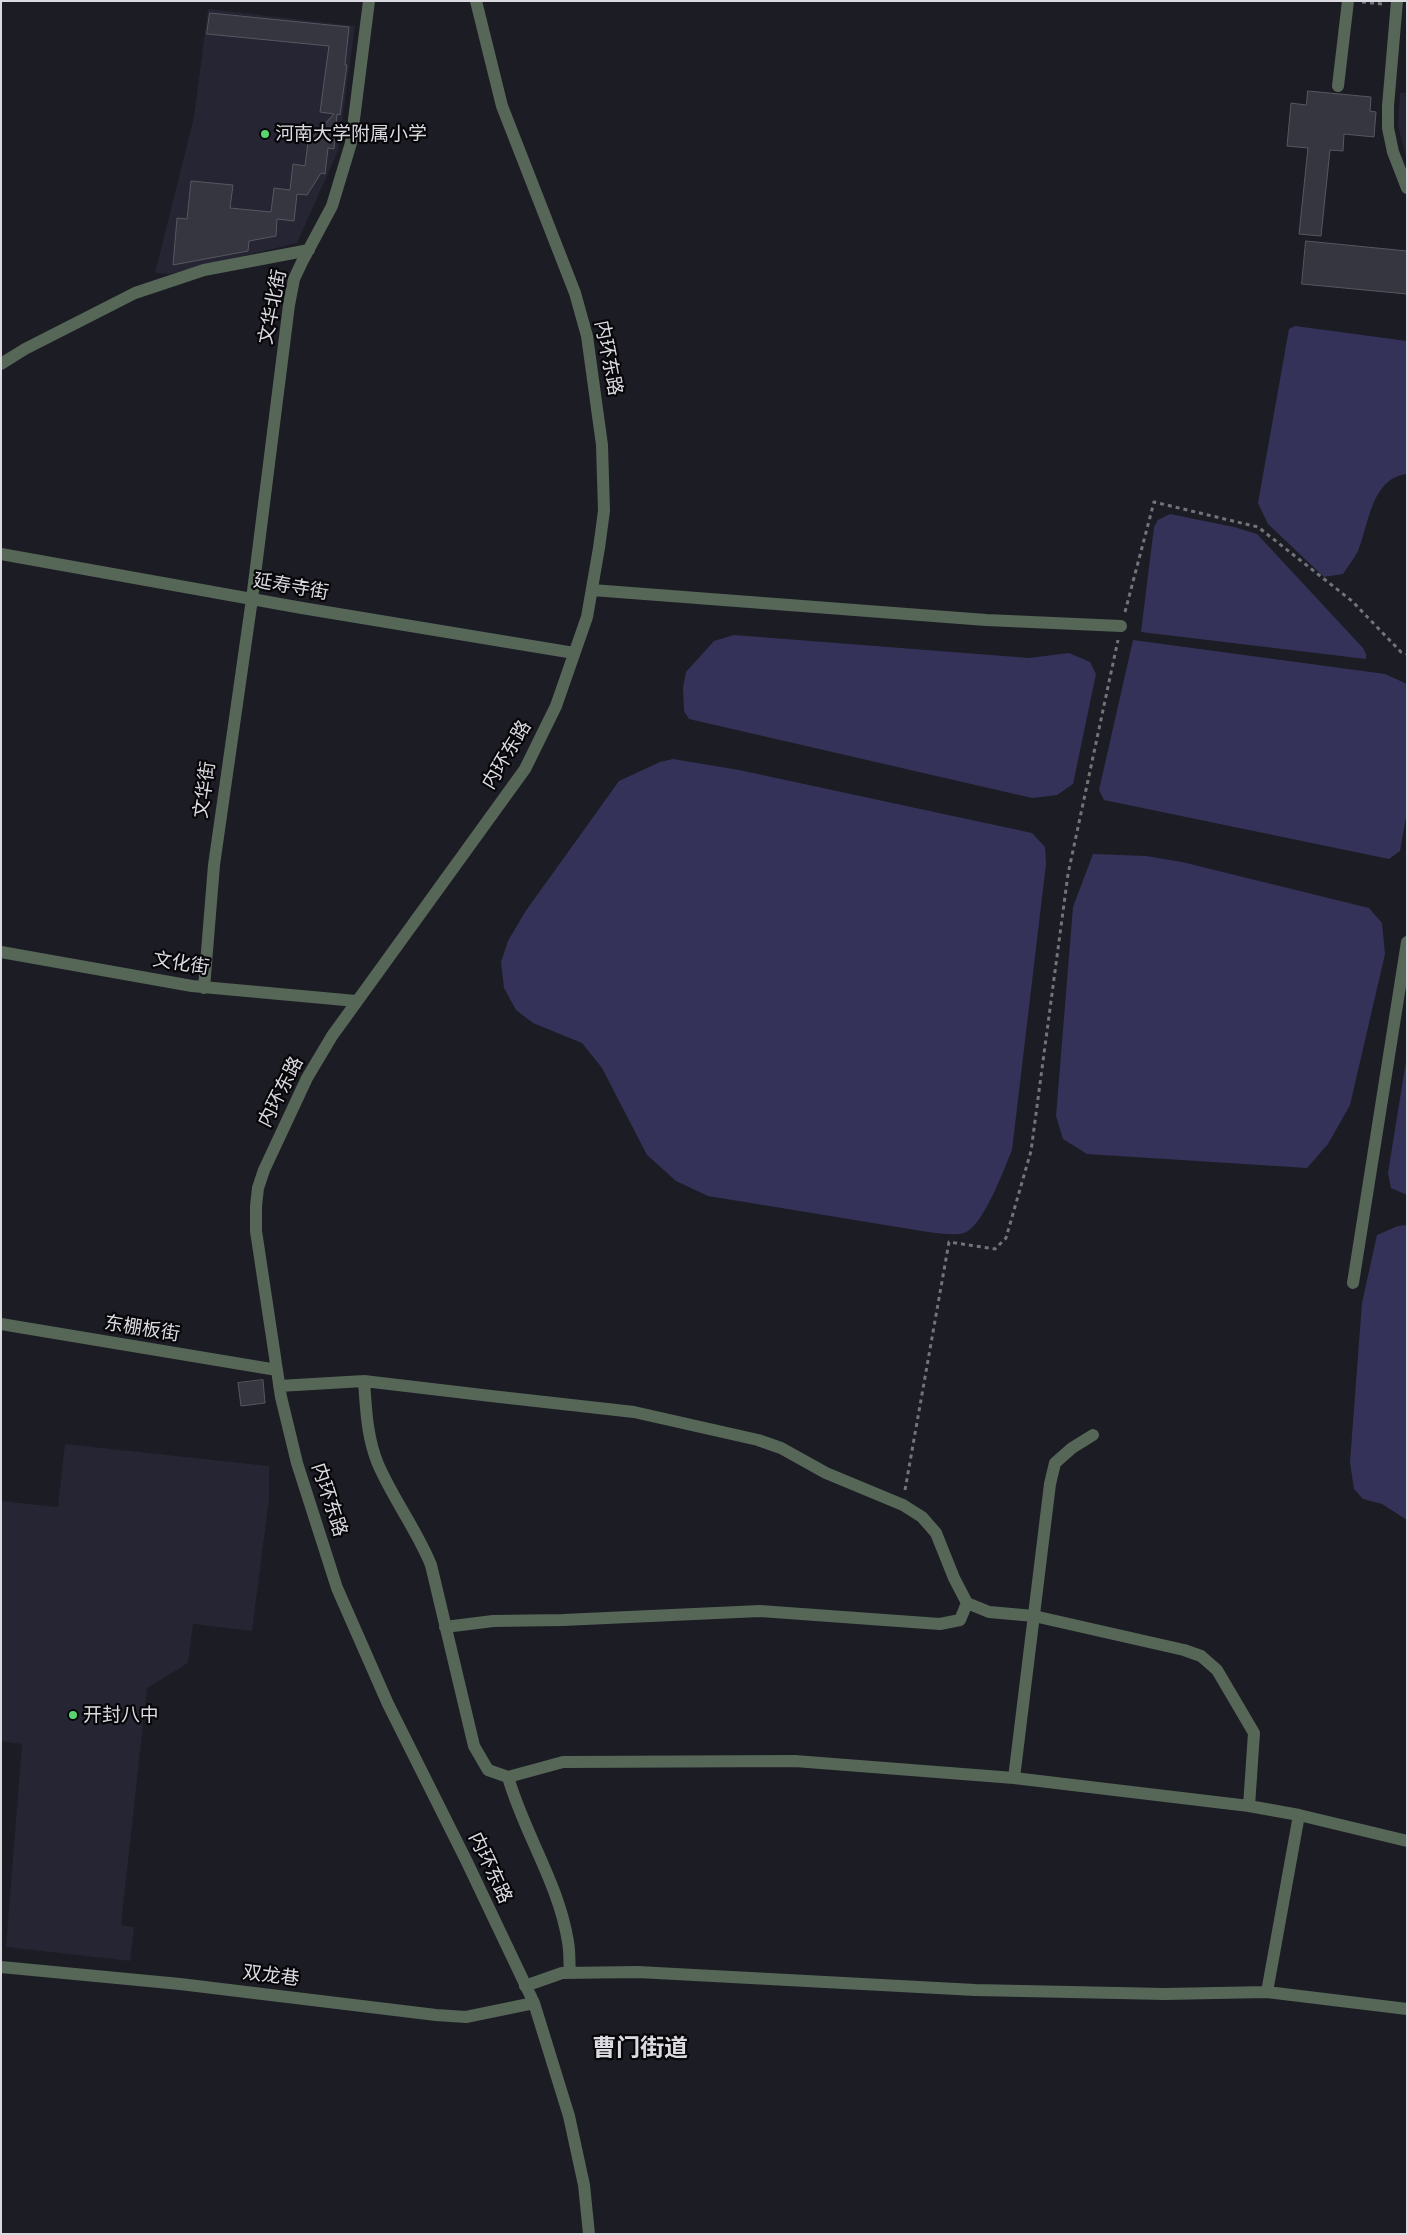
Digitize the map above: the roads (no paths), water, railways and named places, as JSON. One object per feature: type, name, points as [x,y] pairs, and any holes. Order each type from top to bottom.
[{"type":"street","name":"文华北街","points":[[252,599],[289,305],[294,279],[332,206],[351,143],[370,1]]},
{"type":"street","name":"内环东路","points":[[476,1],[502,106],[575,293],[587,336],[601,436],[604,503],[592,590],[587,617],[556,706],[525,769],[332,1036],[307,1078],[264,1170],[258,1188],[256,1231],[279,1386],[297,1463],[337,1588],[388,1704],[466,1860],[534,2003],[570,2116],[584,2185],[588,2234]]},
{"type":"street","points":[[1338,86],[1348,1]]},
{"type":"street","points":[[1397,1],[1388,106],[1388,128],[1393,152],[1407,188]]},
{"type":"street","points":[[1,364],[25,348],[135,293],[204,270],[309,250]]},
{"type":"street","name":"延寿寺街","points":[[1,554],[252,599],[574,653]]},
{"type":"street","points":[[592,590],[986,620],[1121,626]]},
{"type":"street","name":"文华街","points":[[204,988],[214,865],[252,599]]},
{"type":"street","points":[[1353,1283],[1407,942]]},
{"type":"street","name":"文化街","points":[[1,952],[204,988],[356,1002]]},
{"type":"street","name":"东棚板街","points":[[1,1324],[277,1370]]},
{"type":"street","points":[[279,1386],[364,1381],[634,1412],[781,1448],[826,1473],[903,1505],[922,1517],[936,1533],[954,1578],[968,1603],[989,1612],[1034,1616],[1184,1650],[1201,1656],[1217,1670],[1254,1733],[1249,1806]]},
{"type":"street","points":[[364,1381],[370,1442],[388,1486],[422,1543],[431,1566],[474,1746],[488,1770],[508,1777],[564,1762],[795,1761],[1014,1778],[1249,1806],[1299,1815],[1407,1841]]},
{"type":"street","points":[[1014,1778],[1050,1484],[1055,1463],[1072,1448],[1093,1435]]},
{"type":"street","points":[[445,1627],[493,1621],[564,1620],[760,1611],[940,1624],[960,1620],[968,1603]]},
{"type":"street","points":[[508,1777],[515,1801],[549,1878],[568,1942],[570,1973]]},
{"type":"street","points":[[1267,1992],[1299,1815]]},
{"type":"street","name":"双龙巷","points":[[1,1966],[180,1984],[436,2016],[466,2017],[534,2003]]},
{"type":"street","points":[[525,1986],[562,1973],[638,1972],[975,1990],[1165,1994],[1267,1992],[1407,2009]]},
{"type":"place","name":"河南大学附属小学","points":[[265,134]]},
{"type":"place","name":"开封八中","points":[[73,1715]]},
{"type":"district","name":"曹门街道","points":[[640,2049]]}]
